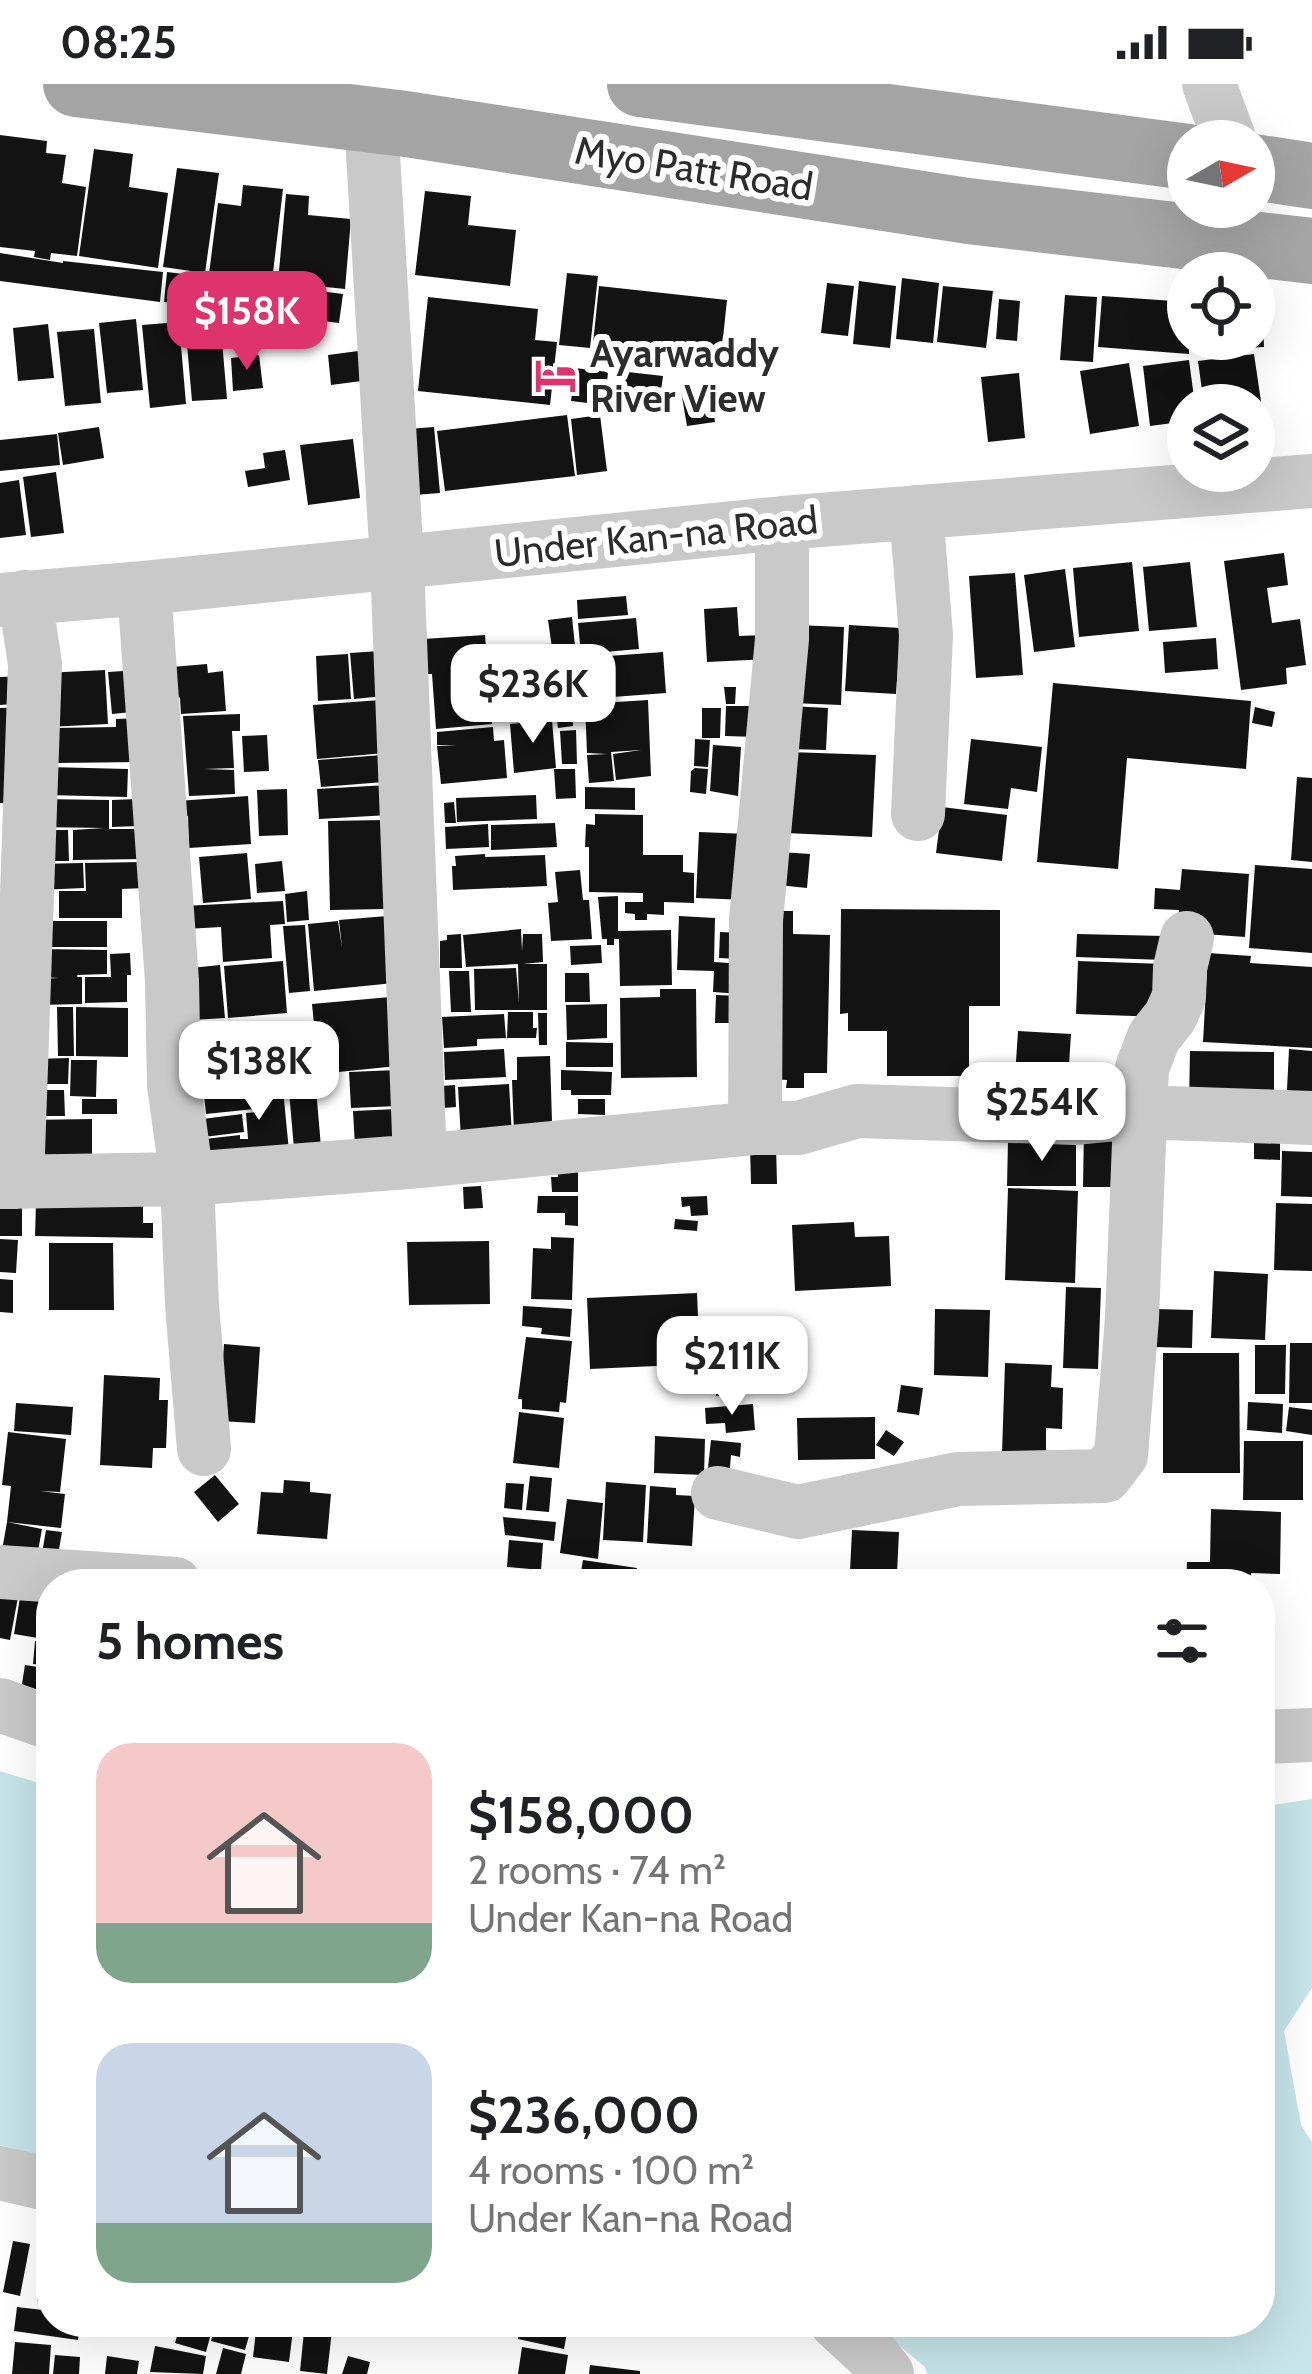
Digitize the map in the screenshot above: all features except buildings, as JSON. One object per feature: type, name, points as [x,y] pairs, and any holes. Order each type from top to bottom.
[{"type":"main road","name":"Myo Patt Road","points":[[76,84],[404,110],[940,207],[1312,251]]},
{"type":"main road","name":"Myo Patt Road","points":[[640,84],[1167,154]]},
{"type":"main road","points":[[940,207],[951,125]]},
{"type":"main road","points":[[1275,170],[1312,176]]},
{"type":"street","points":[[1210,84],[1223,120]]},
{"type":"street","points":[[404,110],[397,562],[420,1161]]},
{"type":"street","name":"Under Kan-na Road","points":[[12,598],[782,523],[1311,489]]},
{"type":"street","points":[[916,512],[926,635],[918,814]]},
{"type":"street","points":[[755,1128],[756,920],[782,639],[782,523]]},
{"type":"street","points":[[143,588],[172,981],[174,1085],[187,1180],[191,1305],[204,1449]]},
{"type":"street","points":[[12,598],[35,664],[9,1182],[187,1180],[420,1161],[755,1128],[798,1128],[857,1111],[1076,1118],[1138,1112],[1312,1118]]},
{"type":"street","points":[[718,1492],[798,1512],[958,1479],[1105,1476],[1121,1455],[1142,1068],[1154,1036],[1179,997],[1187,938]]},
{"type":"street","points":[[0,1572],[36,1574]]},
{"type":"street","points":[[0,1705],[36,1718]]},
{"type":"street","points":[[1275,1737],[1312,1736]]},
{"type":"street","points":[[0,2173],[36,2181]]},
{"type":"street","points":[[852,2337],[887,2374]]},
{"type":"water","points":[[0,1771],[36,1782],[36,2155],[0,2145]]},
{"type":"water","points":[[1312,1799],[1312,1988],[1284,2031],[1301,2125],[1312,2142],[1312,2374],[927,2374],[925,2367],[889,2337],[1275,2337],[1275,1805]]},
{"type":"place","name":"Ayarwaddy River View","points":[[556,375]]}]
